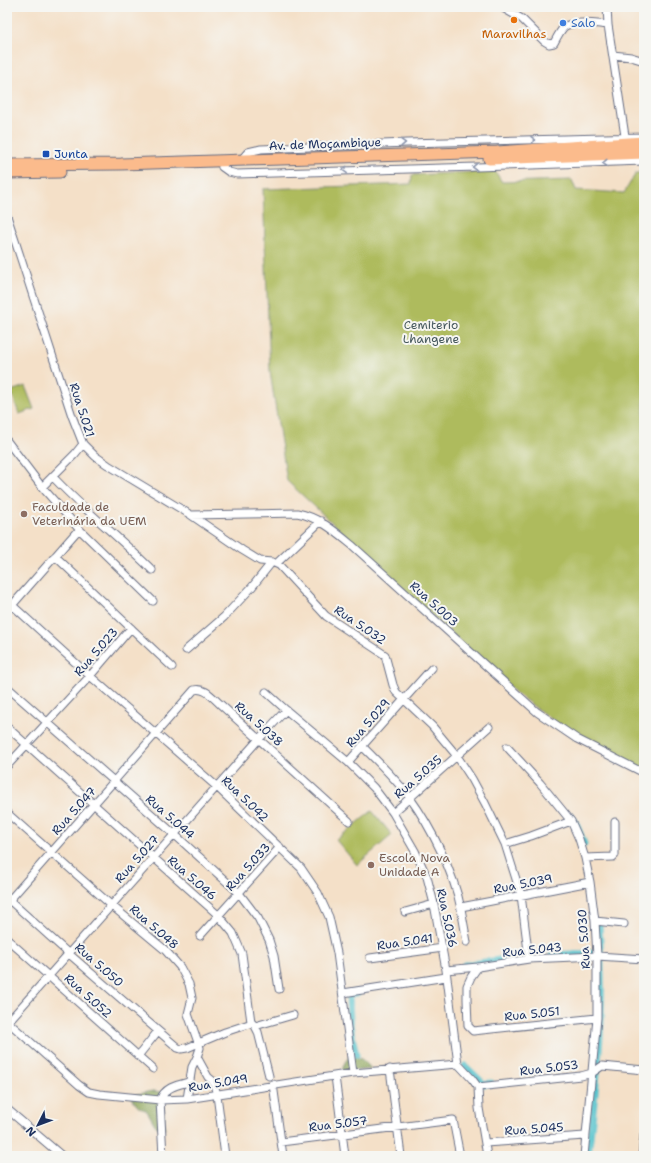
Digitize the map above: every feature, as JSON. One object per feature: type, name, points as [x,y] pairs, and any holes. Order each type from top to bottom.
[{"type":"highway","name":"Av. de Moçambique","points":[[7,165],[121,164],[497,152],[644,142]]},
{"type":"highway","name":"Av. de Moçambique","points":[[7,173],[644,154]]},
{"type":"street","points":[[607,7],[608,25],[625,136]]},
{"type":"street","points":[[502,8],[522,19],[549,44],[554,42],[561,30],[566,25],[578,23],[608,25]]},
{"type":"street","points":[[613,55],[631,57],[644,61]]},
{"type":"street","points":[[241,160],[248,152],[270,149],[407,143],[644,136]]},
{"type":"street","points":[[222,167],[229,172],[237,174],[644,161]]},
{"type":"street","name":"Rua 5.021","points":[[7,216],[72,416],[83,444],[42,487]]},
{"type":"street","points":[[7,441],[42,487],[79,529],[154,601]]},
{"type":"street","points":[[83,444],[95,456],[108,465],[191,515],[242,550],[260,561],[274,562]]},
{"type":"street","points":[[52,477],[74,499],[129,546],[152,570]]},
{"type":"street","name":"Rua 5.003","points":[[191,515],[297,513],[321,521],[353,546],[537,712],[577,739],[644,773]]},
{"type":"street","points":[[186,650],[224,617],[274,562],[321,521]]},
{"type":"street","points":[[7,611],[79,529]]},
{"type":"street","name":"Rua 5.023","points":[[7,766],[90,676],[131,628],[55,556]]},
{"type":"street","name":"Rua 5.032","points":[[274,562],[326,616],[385,655],[396,692],[432,726],[457,756],[472,779],[505,844],[521,895],[529,959]]},
{"type":"street","name":"Rua 5.042","points":[[12,605],[90,676],[216,786],[280,847],[305,875],[318,894],[328,917],[338,953],[353,1072]]},
{"type":"street","points":[[131,628],[172,667]]},
{"type":"street","name":"Rua 5.029","points":[[348,762],[432,668]]},
{"type":"street","name":"Rua 5.044","points":[[7,687],[239,893],[258,918],[269,940],[274,956],[278,989]]},
{"type":"street","name":"Rua 5.038","points":[[157,733],[194,690],[203,690],[349,821]]},
{"type":"street","name":"Rua 5.036","points":[[266,692],[348,762],[374,788],[393,813],[415,851],[427,877],[443,948],[458,1064]]},
{"type":"street","name":"Rua 5.027","points":[[7,1022],[216,786],[286,710]]},
{"type":"street","name":"Rua 5.046","points":[[7,727],[218,915],[233,933],[242,954],[253,1024],[258,1032],[269,1076]]},
{"type":"street","name":"Rua 5.035","points":[[393,813],[489,727]]},
{"type":"street","name":"Rua 5.047","points":[[8,900],[157,733]]},
{"type":"street","points":[[362,746],[386,770],[410,798],[430,831],[448,866],[461,907],[467,942]]},
{"type":"street","name":"Rua 5.030","points":[[507,747],[540,783],[571,821],[585,858],[590,882],[595,921],[597,956],[597,1018],[584,1156]]},
{"type":"street","name":"Rua 5.048","points":[[7,813],[111,905],[165,950],[180,967],[189,984],[192,998],[188,1014],[200,1048],[198,1057],[192,1067],[187,1099]]},
{"type":"street","points":[[505,844],[571,821]]},
{"type":"street","points":[[585,858],[615,855],[616,822]]},
{"type":"street","name":"Rua 5.033","points":[[200,936],[280,847]]},
{"type":"street","name":"Rua 5.039","points":[[461,907],[590,882]]},
{"type":"street","name":"Rua 5.050","points":[[8,900],[178,1048],[182,1050],[199,1043]]},
{"type":"street","points":[[405,912],[434,904]]},
{"type":"street","points":[[595,921],[624,924]]},
{"type":"street","name":"Rua 5.052","points":[[7,939],[153,1069]]},
{"type":"street","name":"Rua 5.041","points":[[370,958],[443,948]]},
{"type":"street","name":"Rua 5.043","points":[[344,993],[446,973],[529,959],[597,956],[644,959]]},
{"type":"street","name":"Rua 5.051","points":[[478,968],[471,977],[467,986],[466,999],[468,1026],[473,1031],[597,1018]]},
{"type":"street","points":[[199,1043],[249,1024],[294,1015]]},
{"type":"street","name":"Rua 5.049","points":[[7,1022],[89,1092],[118,1097],[160,1100],[187,1099],[353,1072],[458,1064]]},
{"type":"street","points":[[138,1056],[158,1031]]},
{"type":"street","points":[[198,1057],[208,1077],[213,1082],[217,1095],[225,1156]]},
{"type":"street","points":[[458,1064],[478,1087],[479,1108],[487,1156]]},
{"type":"street","name":"Rua 5.053","points":[[478,1087],[581,1076],[602,1066],[644,1070]]},
{"type":"street","points":[[390,1069],[401,1156]]},
{"type":"street","points":[[335,1076],[345,1156]]},
{"type":"street","points":[[163,1156],[160,1100],[162,1094],[166,1090],[189,1082]]},
{"type":"street","points":[[273,1084],[283,1156]]},
{"type":"street","points":[[7,1109],[62,1156]]},
{"type":"street","name":"Rua 5.057","points":[[281,1142],[453,1120],[455,1122],[460,1156]]},
{"type":"street","points":[[642,1156],[644,1134]]},
{"type":"street","name":"Rua 5.045","points":[[485,1143],[586,1136]]},
{"type":"green space","name":"Cemiterio Lhangene","points":[[495,171],[502,182],[572,180],[576,190],[624,193],[636,173],[644,172],[644,769],[608,752],[558,724],[517,694],[287,481],[270,372],[263,189],[411,184],[412,175]]},
{"type":"green space","points":[[25,386],[34,409],[19,414],[11,391]]},
{"type":"green space","points":[[372,811],[392,835],[357,865],[336,840]]},
{"type":"green space","points":[[351,1056],[362,1060],[371,1069],[342,1072],[347,1059]]},
{"type":"green space","points":[[153,1091],[161,1092],[163,1099],[165,1128],[157,1127],[146,1110],[137,1105],[132,1096]]},
{"type":"waterway","points":[[571,817],[577,826],[584,844]]},
{"type":"waterway","points":[[588,1156],[601,1019],[599,925]]},
{"type":"waterway","points":[[552,955],[592,953]]},
{"type":"waterway","points":[[465,965],[506,959]]},
{"type":"waterway","points":[[356,1055],[350,1025],[349,994],[357,993]]},
{"type":"waterway","points":[[465,1066],[484,1084],[491,1083]]},
{"type":"place","name":"Maravilhas","points":[[514,20]]},
{"type":"place","name":"Salo","points":[[563,23]]},
{"type":"place","name":"Junta","points":[[46,154]]},
{"type":"place","name":"Faculdade de Veterinária da UEM","points":[[24,514]]},
{"type":"place","name":"Escola Nova Unidade A","points":[[371,865]]}]
